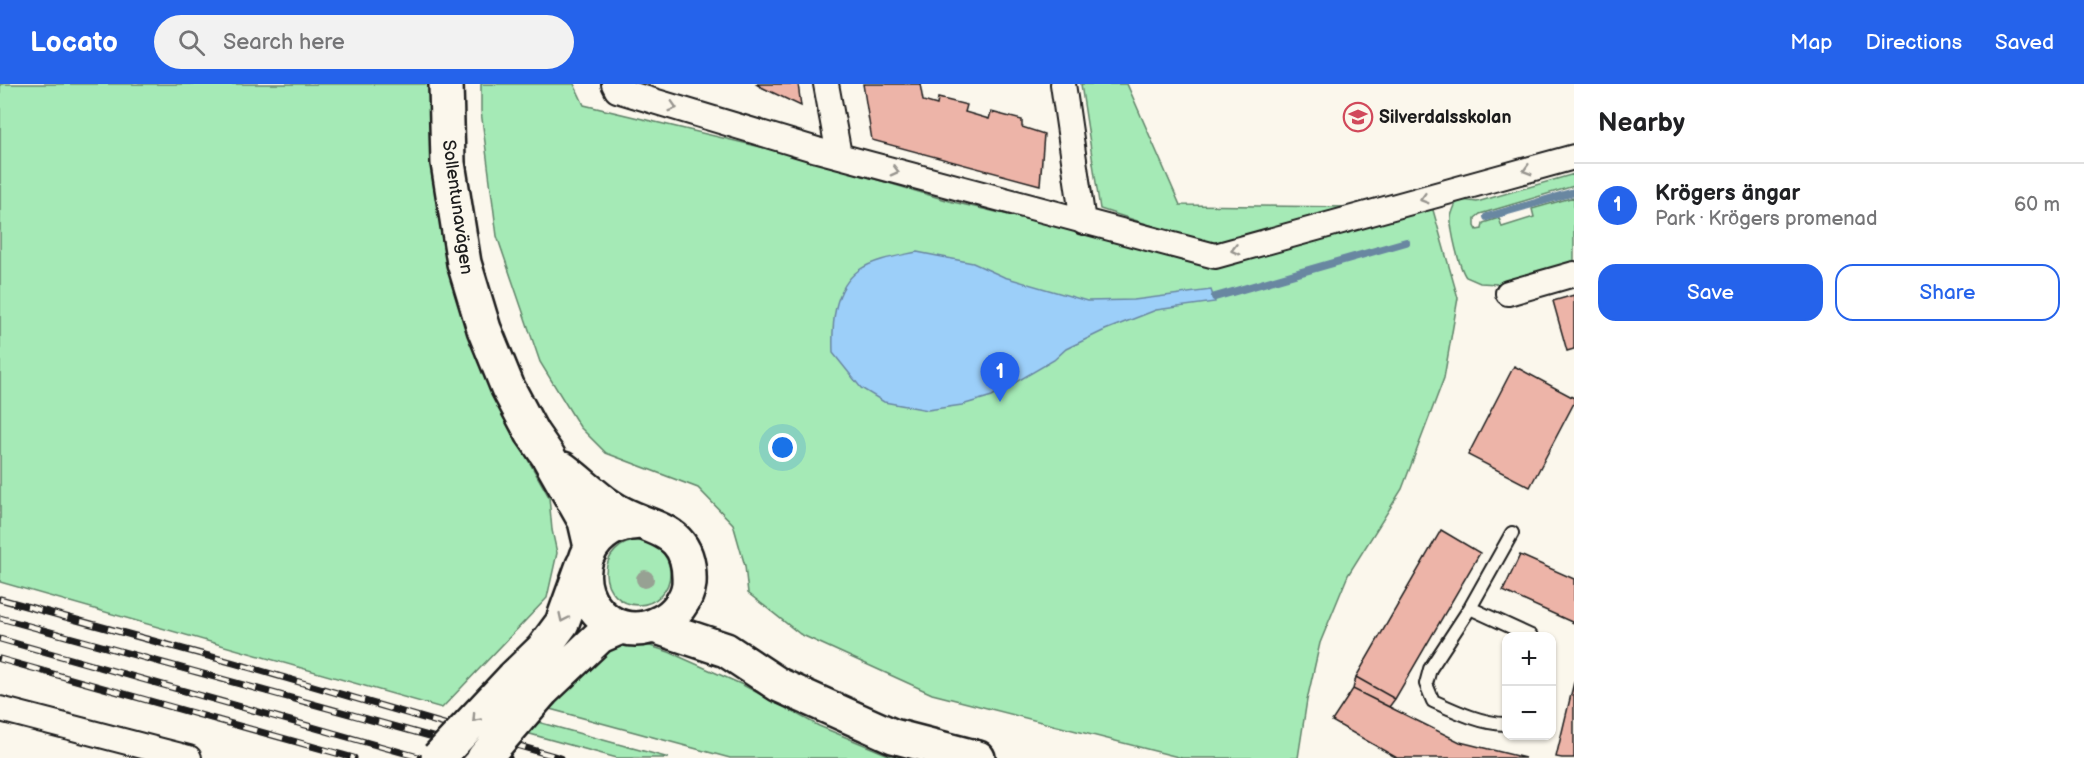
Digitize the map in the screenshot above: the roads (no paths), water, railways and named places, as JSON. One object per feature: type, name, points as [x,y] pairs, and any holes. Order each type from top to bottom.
[{"type":"street","name":"Sollentunavägen","points":[[446,84],[448,163],[464,263],[484,329],[508,388],[585,521],[588,555],[583,580],[594,609],[606,620],[621,627],[638,629],[654,626],[726,650],[779,686],[893,736],[978,758]]},
{"type":"street","points":[[826,84],[839,155]]},
{"type":"street","points":[[1063,84],[1083,222]]},
{"type":"street","points":[[615,87],[839,155],[1215,256],[1574,157]]},
{"type":"street","points":[[1508,293],[1574,274]]},
{"type":"street","name":"Sollentunavägen","points":[[548,456],[610,507],[639,522],[657,526],[673,537],[684,552],[689,570],[688,588],[695,607],[726,650]]},
{"type":"street","points":[[484,758],[528,684],[542,650],[562,623],[588,555],[604,533],[621,525],[639,522]]},
{"type":"street","points":[[654,626],[669,618],[681,606],[688,588]]},
{"type":"street","points":[[438,758],[528,684],[600,636],[621,627]]},
{"type":"street","points":[[0,709],[189,758]]},
{"type":"lane","points":[[1502,723],[1488,721],[1433,701],[1426,684],[1430,669],[1470,608],[1512,533]]},
{"type":"lane","points":[[1470,608],[1521,632]]},
{"type":"water","points":[[917,252],[973,263],[1004,277],[1087,301],[1134,300],[1211,290],[1215,302],[1156,310],[1105,330],[1066,349],[1054,360],[992,396],[962,405],[928,410],[884,402],[861,388],[833,353],[836,308],[839,297],[850,278],[872,263]]},
{"type":"waterway","points":[[1487,217],[1574,192]]},
{"type":"waterway","points":[[1215,297],[1406,242]]},
{"type":"railway","points":[[0,599],[234,663],[561,758]]},
{"type":"railway","points":[[0,618],[509,758]]},
{"type":"railway","points":[[0,639],[422,758]]},
{"type":"railway","points":[[0,659],[354,758]]},
{"type":"place","name":"Silverdalsskolan","points":[[1358,117]]},
{"type":"place","name":"Krögers ängar","points":[[1000,402]]}]
